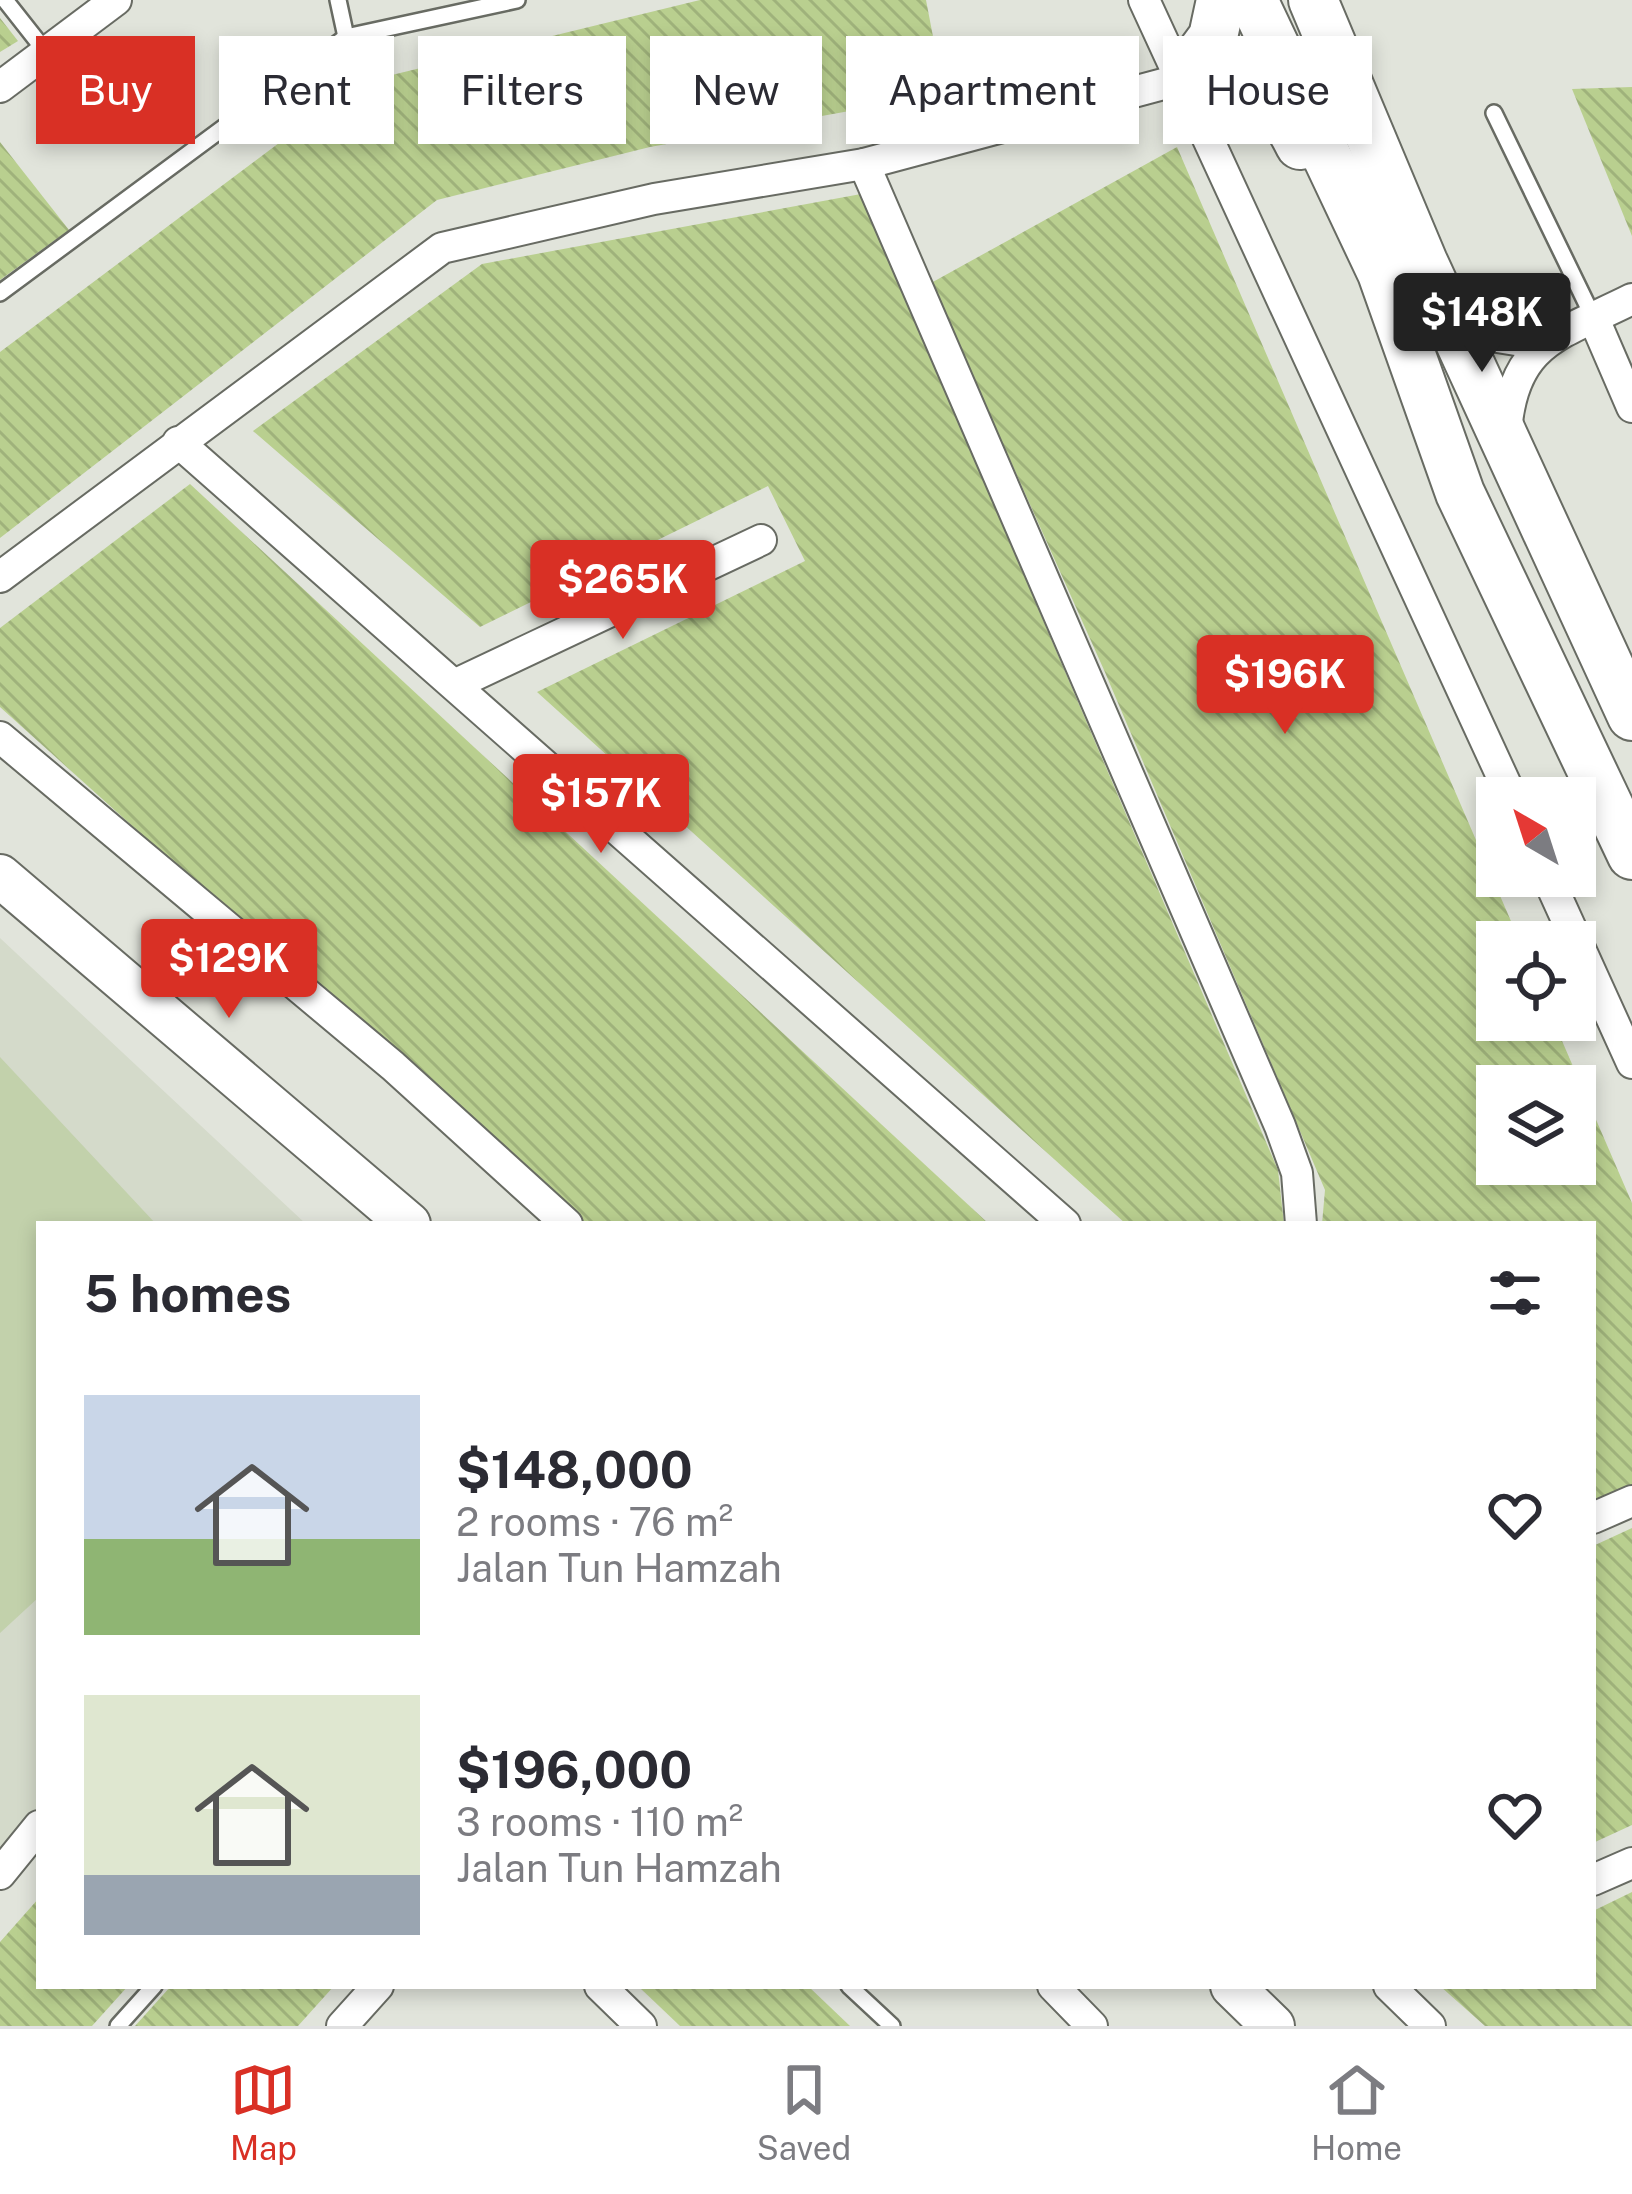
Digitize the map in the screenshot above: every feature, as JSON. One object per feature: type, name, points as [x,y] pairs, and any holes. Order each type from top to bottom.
[{"type":"main road","points":[[1213,36],[1221,0]]},
{"type":"main road","points":[[1252,0],[1382,273],[1460,493]]},
{"type":"main road","points":[[1313,0],[1442,303],[1632,716]]},
{"type":"main road","points":[[1299,144],[1632,855]]},
{"type":"street","points":[[68,36],[116,0]]},
{"type":"street","points":[[1144,0],[1163,40]]},
{"type":"street","points":[[0,87],[36,60]]},
{"type":"street","points":[[0,577],[442,248],[654,199],[864,164],[1163,84]]},
{"type":"street","points":[[1210,144],[1502,777]]},
{"type":"street","points":[[864,164],[1271,1104],[1297,1173],[1301,1221]]},
{"type":"street","points":[[1505,441],[1513,387],[1525,363],[1542,344],[1632,299]]},
{"type":"street","points":[[1442,303],[1491,336],[1542,344]]},
{"type":"street","points":[[1594,319],[1632,407]]},
{"type":"street","points":[[178,442],[1061,1221]]},
{"type":"street","points":[[456,683],[761,540]]},
{"type":"street","points":[[0,737],[393,1066],[564,1221]]},
{"type":"street","points":[[0,876],[405,1221]]},
{"type":"street","points":[[1557,897],[1632,1063]]},
{"type":"street","points":[[1596,1517],[1632,1502]]},
{"type":"street","points":[[0,1874],[36,1830]]},
{"type":"street","points":[[1596,1879],[1632,1862]]},
{"type":"street","points":[[342,2026],[375,1989]]},
{"type":"street","points":[[603,1989],[641,2026]]},
{"type":"street","points":[[1056,1989],[1092,2026]]},
{"type":"street","points":[[1235,1989],[1273,2026]]},
{"type":"street","points":[[1392,1989],[1430,2026]]},
{"type":"lane","points":[[5,0],[36,39]]},
{"type":"lane","points":[[338,0],[346,36]]},
{"type":"lane","points":[[355,36],[517,0]]},
{"type":"lane","points":[[1494,113],[1594,319]]},
{"type":"lane","points":[[0,293],[219,132]]},
{"type":"lane","points":[[118,2026],[151,1989]]},
{"type":"lane","points":[[852,1989],[892,2026]]},
{"type":"shaded area","points":[[0,938],[303,1221],[36,1221],[36,1821],[0,1857]]},
{"type":"green space","points":[[0,1057],[153,1221],[36,1221],[36,1600],[0,1633]]},
{"type":"building","points":[[700,0],[926,0],[933,36],[846,36],[846,112],[822,116],[822,36],[650,36],[650,144],[667,144],[437,200],[0,538],[0,352],[278,144],[394,144],[394,74],[418,69],[418,144],[626,144],[626,36],[552,36]]},
{"type":"building","points":[[0,18],[18,41],[0,52]]},
{"type":"building","points":[[1632,87],[1632,236],[1572,89]]},
{"type":"building","points":[[0,142],[69,230],[0,280]]},
{"type":"building","points":[[1177,147],[1476,840],[1476,897],[1501,897],[1511,921],[1476,921],[1476,1041],[1562,1041],[1572,1065],[1476,1065],[1476,1185],[1596,1185],[1596,1120],[1632,1203],[1632,1487],[1596,1503],[1596,1221],[1322,1221],[1325,1190],[1104,670],[931,283]]},
{"type":"building","points":[[861,194],[1278,1170],[1284,1221],[1123,1221],[537,692],[805,561],[768,486],[480,627],[253,431],[482,264]]},
{"type":"building","points":[[190,484],[986,1221],[572,1221],[0,707],[0,628]]},
{"type":"building","points":[[1632,1528],[1632,1825],[1596,1842],[1596,1545]]},
{"type":"building","points":[[1632,1892],[1632,2026],[1485,2026],[1443,1989],[1596,1989],[1596,1910]]},
{"type":"building","points":[[36,1901],[36,1989],[125,1989],[92,2026],[0,2026],[0,1942]]},
{"type":"building","points":[[168,1989],[331,1989],[298,2026],[135,2026]]},
{"type":"building","points":[[641,1989],[811,1989],[850,2026],[680,2026]]}]
